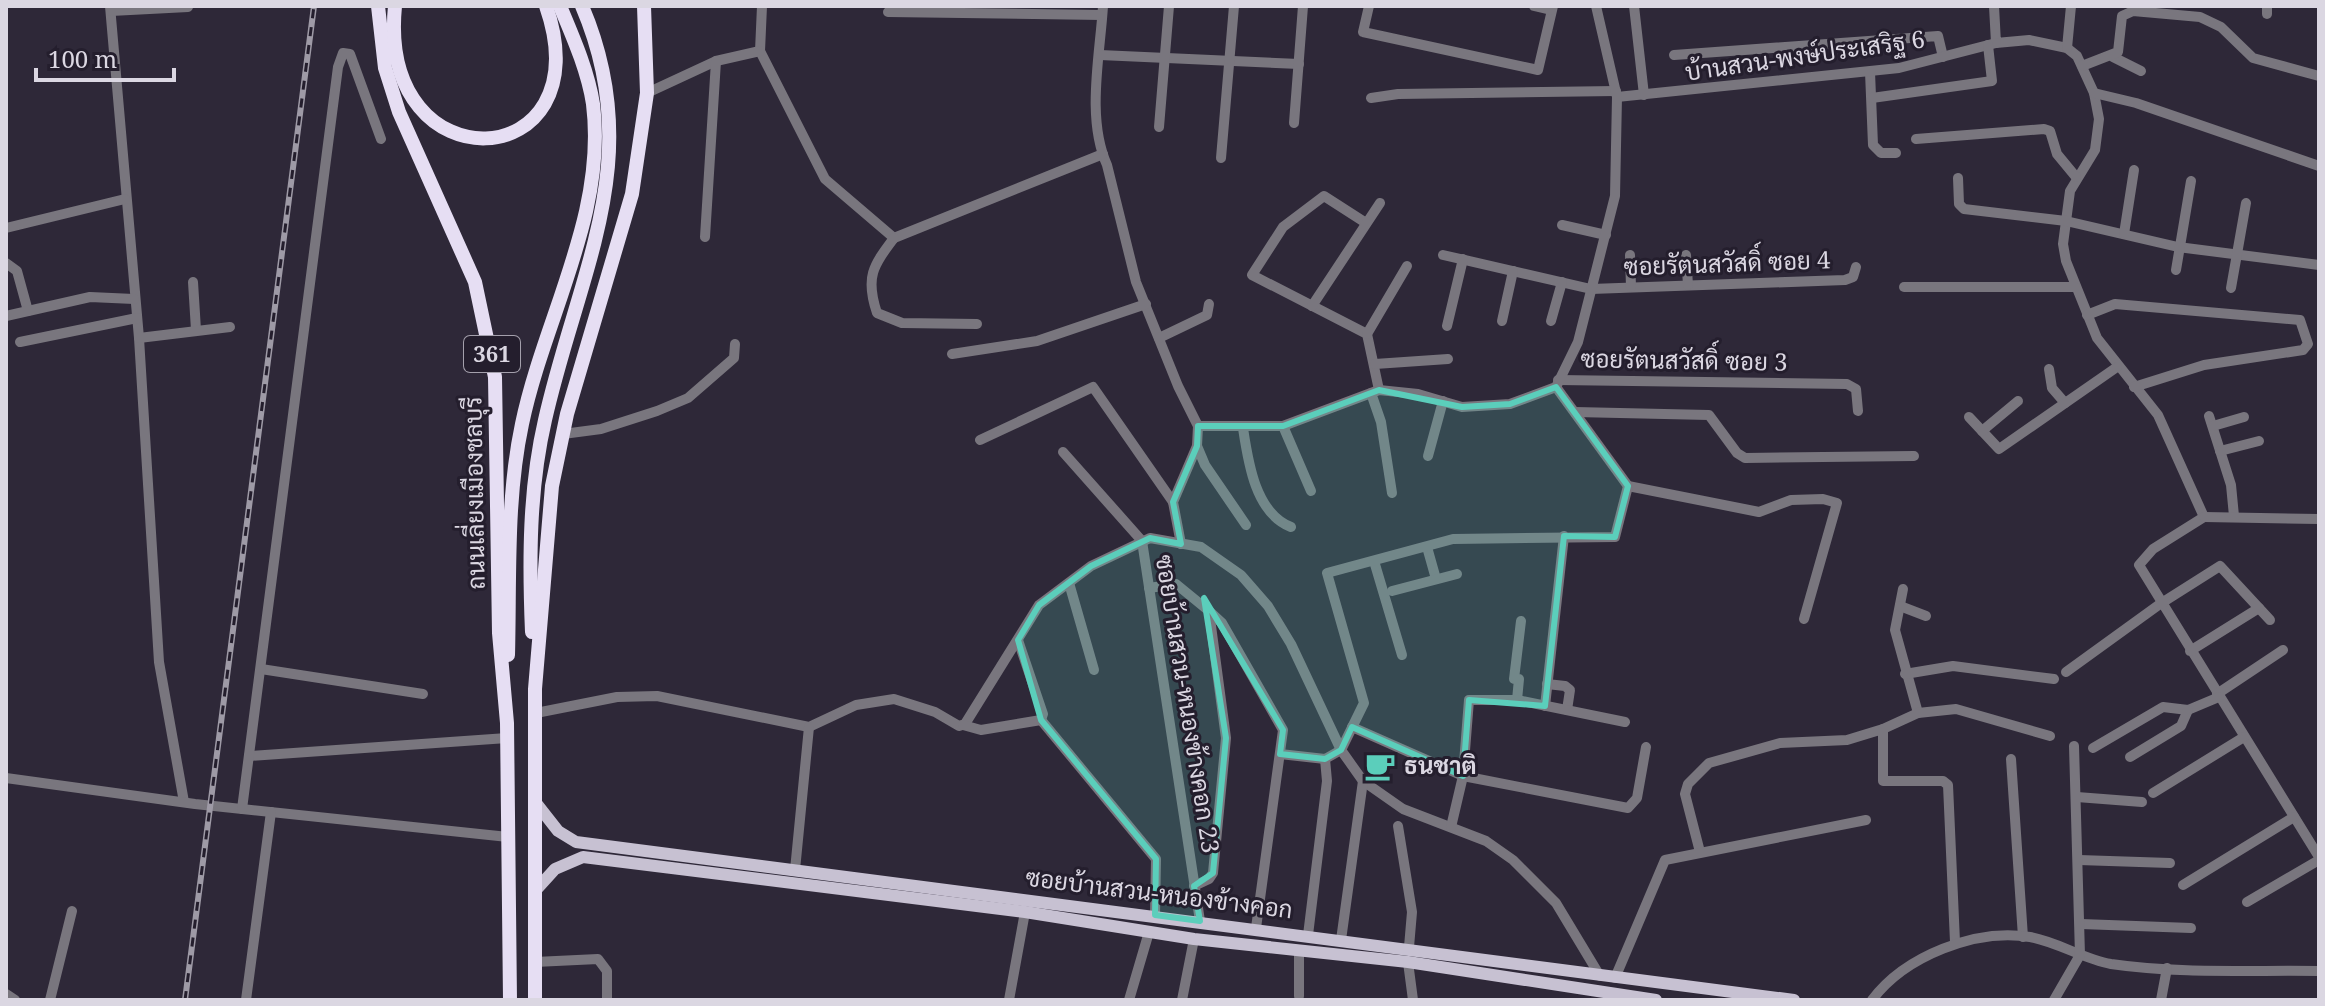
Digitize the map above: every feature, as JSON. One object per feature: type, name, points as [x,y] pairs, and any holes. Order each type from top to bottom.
[{"type":"highway","name":"ถนนเลี่ยงเมืองชลบุรี","points":[[378,6],[385,68],[399,112],[459,240],[488,329],[498,412],[499,633],[507,730],[510,1000]]},
{"type":"highway","points":[[395,6],[401,72],[420,107],[443,131],[474,140],[505,136],[531,121],[549,97],[559,63],[546,6]]},
{"type":"highway","points":[[507,730],[514,475],[522,422],[581,230],[592,177],[593,104],[577,44],[560,6]]},
{"type":"highway","points":[[535,1000],[536,713],[530,547],[536,464],[555,378],[598,241],[608,170],[609,102],[594,34],[582,6]]},
{"type":"highway","points":[[535,689],[552,486],[563,434],[628,215],[647,93],[644,6]]},
{"type":"main road","name":"ซอยบ้านสวน-หนองข้างคอก","points":[[536,803],[558,831],[576,842],[1409,947],[1706,994],[1794,1000]]},
{"type":"main road","name":"ซอยบ้านสวน-หนองข้างคอก","points":[[535,891],[555,869],[583,857],[1025,912],[1194,939],[1408,962],[1622,998],[1656,1000]]},
{"type":"main road","points":[[1194,939],[1200,921]]},
{"type":"street","points":[[762,6],[760,51],[825,179],[894,238]]},
{"type":"street","points":[[1159,127],[1169,6]]},
{"type":"street","points":[[1221,158],[1234,6]]},
{"type":"street","points":[[1294,123],[1303,6]]},
{"type":"street","points":[[1369,6],[1363,32],[1538,70],[1552,8],[1534,6]]},
{"type":"street","points":[[1198,426],[1283,426],[1375,392],[1418,394],[1462,407],[1510,404],[1557,383],[1578,342],[1615,196],[1617,94],[1596,6]]},
{"type":"street","points":[[1634,6],[1644,95]]},
{"type":"street","points":[[1872,98],[1992,81],[1994,6]]},
{"type":"street","points":[[2071,6],[2067,48],[2077,56],[2094,93],[2099,133],[2095,150],[2076,177],[2063,244],[2075,287],[2097,338],[2158,415],[2204,517]]},
{"type":"street","points":[[184,802],[159,662],[139,338],[111,8],[188,7]]},
{"type":"street","points":[[888,12],[1103,11],[1096,112],[1103,154],[1136,282],[1198,426],[1197,446],[1173,502]]},
{"type":"street","points":[[2082,66],[2113,57],[2118,52],[2124,13],[2186,14],[2221,27],[2253,58],[2319,76]]},
{"type":"street","points":[[1674,55],[1938,36],[1943,57]]},
{"type":"street","name":"บ้านสวน-พงษ์ประเสริฐ 6","points":[[1371,98],[1398,94],[1644,95],[1870,72],[1992,44],[2029,40],[2067,48]]},
{"type":"street","points":[[647,93],[716,61],[760,51]]},
{"type":"street","points":[[242,809],[338,67],[343,53],[350,54],[381,139]]},
{"type":"street","points":[[1100,55],[1231,58],[1299,64]]},
{"type":"street","points":[[2113,57],[2141,71]]},
{"type":"street","points":[[705,237],[716,61]]},
{"type":"street","points":[[1870,72],[1873,145],[1881,153],[1896,153]]},
{"type":"street","points":[[2094,93],[2136,103],[2319,166]]},
{"type":"street","points":[[1916,139],[2044,129],[2050,131],[2057,154],[2076,177]]},
{"type":"street","points":[[977,324],[902,323],[877,313],[870,293],[873,266],[894,238],[1103,154]]},
{"type":"street","points":[[2124,234],[2134,170]]},
{"type":"street","points":[[1958,178],[1959,204],[1964,209],[2066,221],[2178,247],[2235,256],[2319,265]]},
{"type":"street","points":[[2176,270],[2191,181]]},
{"type":"street","points":[[1366,223],[1324,196],[1283,227],[1252,275],[1367,334]]},
{"type":"street","points":[[6,228],[125,199]]},
{"type":"street","points":[[1312,306],[1380,203]]},
{"type":"street","points":[[2231,288],[2246,203]]},
{"type":"street","points":[[1562,225],[1606,235]]},
{"type":"street","name":"ซอยรัตนสวัสดิ์ ซอย 4","points":[[1443,255],[1591,289],[1845,280],[1853,277],[1856,267]]},
{"type":"street","points":[[1630,255],[1631,287]]},
{"type":"street","points":[[1686,255],[1688,285]]},
{"type":"street","points":[[1447,326],[1463,259]]},
{"type":"street","points":[[6,263],[17,271],[28,311]]},
{"type":"street","points":[[1392,493],[1375,392],[1375,364],[1367,334],[1407,266]]},
{"type":"street","points":[[1502,321],[1513,271]]},
{"type":"street","points":[[193,282],[196,330]]},
{"type":"street","points":[[1551,321],[1562,282]]},
{"type":"street","points":[[1904,287],[2075,287]]},
{"type":"street","points":[[6,316],[90,297],[134,299]]},
{"type":"street","points":[[952,354],[1058,336],[1146,304]]},
{"type":"street","points":[[1159,338],[1207,315],[1209,304]]},
{"type":"street","points":[[2087,315],[2115,304],[2300,320],[2308,344],[2297,351],[2204,365],[2134,387]]},
{"type":"street","points":[[20,342],[137,318]]},
{"type":"street","points":[[139,338],[230,327]]},
{"type":"street","points":[[563,434],[601,429],[688,398],[734,358],[735,344]]},
{"type":"street","points":[[1375,364],[1448,359]]},
{"type":"street","points":[[1969,417],[1999,449],[2117,367]]},
{"type":"street","points":[[2049,369],[2052,388],[2065,403]]},
{"type":"street","name":"ซอยรัตนสวัสดิ์ ซอย 3","points":[[1557,383],[1809,382],[1852,385],[1858,411]]},
{"type":"street","points":[[1557,383],[1628,486],[1759,512],[1791,500],[1823,499],[1837,503],[1804,619]]},
{"type":"street","points":[[980,440],[1093,387],[1173,502],[1181,544]]},
{"type":"street","points":[[1428,456],[1443,401]]},
{"type":"street","points":[[1982,431],[2018,401]]},
{"type":"street","points":[[1575,412],[1709,415],[1737,453],[1745,458],[1914,456]]},
{"type":"street","points":[[2234,516],[2231,485],[2211,421],[2244,417]]},
{"type":"street","points":[[1283,426],[1311,491]]},
{"type":"street","points":[[1243,428],[1247,457],[1262,498],[1280,522],[1291,527]]},
{"type":"street","points":[[2220,451],[2259,441]]},
{"type":"street","points":[[1197,446],[1205,465],[1246,525]]},
{"type":"street","points":[[1063,452],[1142,541]]},
{"type":"street","points":[[1280,754],[1325,759],[1341,750],[1364,703],[1327,573],[1453,539],[1615,537],[1628,486]]},
{"type":"street","points":[[2247,902],[2319,858],[2160,604],[2139,565],[2153,549],[2204,517],[2319,519]]},
{"type":"street","points":[[1545,706],[1564,536]]},
{"type":"street","points":[[966,722],[1039,605],[1091,566],[1150,538],[1201,547],[1241,575],[1268,606],[1291,644],[1341,750],[1363,781],[1403,809],[1486,841],[1513,860],[1556,903],[1600,976]]},
{"type":"street","name":"ซอยบ้านสวน-หนองข้างคอก 23","points":[[1142,541],[1200,921]]},
{"type":"street","points":[[1427,547],[1436,579]]},
{"type":"street","points":[[1374,561],[1402,655]]},
{"type":"street","points":[[2066,672],[2160,604],[2220,566],[2270,620]]},
{"type":"street","points":[[1392,591],[1457,574]]},
{"type":"street","points":[[1069,583],[1094,670]]},
{"type":"street","points":[[1149,588],[1176,584],[1222,623],[1283,730],[1256,928]]},
{"type":"street","points":[[1903,589],[1895,630],[1918,713]]},
{"type":"street","points":[[1900,606],[1926,616]]},
{"type":"street","points":[[2190,651],[2259,608]]},
{"type":"street","points":[[1194,886],[1209,879],[1213,873],[1226,738],[1209,611]]},
{"type":"street","points":[[1517,700],[1519,679],[1514,679],[1521,621]]},
{"type":"street","points":[[1018,640],[1043,714],[1041,720]]},
{"type":"street","points":[[2093,748],[2163,707],[2188,710],[2218,695],[2283,650]]},
{"type":"street","points":[[1905,674],[1953,666],[2054,679]]},
{"type":"street","points":[[261,669],[423,694]]},
{"type":"street","points":[[1547,684],[1565,686],[1570,690],[1567,710]]},
{"type":"street","points":[[536,713],[617,697],[657,696],[809,727],[856,705],[894,699],[935,712],[952,724],[966,722],[981,730],[1041,720]]},
{"type":"street","points":[[1451,827],[1463,776],[1469,700],[1517,700],[1625,722]]},
{"type":"street","points":[[1700,852],[1685,794],[1688,784],[1709,763],[1780,743],[1847,740],[1883,729],[1918,713],[1956,709],[2050,736]]},
{"type":"street","points":[[2130,757],[2181,726],[2188,710]]},
{"type":"street","points":[[1041,720],[1156,859],[1155,915]]},
{"type":"street","points":[[795,870],[809,727]]},
{"type":"street","points":[[1352,727],[1463,776],[1628,808],[1637,798],[1646,747]]},
{"type":"street","points":[[1883,729],[1883,781],[1943,781],[1948,785],[1955,942]]},
{"type":"street","points":[[249,756],[507,730]]},
{"type":"street","points":[[2153,793],[2244,737]]},
{"type":"street","points":[[2054,1000],[2080,955],[2074,746]]},
{"type":"street","points":[[1308,935],[1327,781],[1325,759]]},
{"type":"street","points":[[2011,759],[2023,937]]},
{"type":"street","points":[[6,778],[242,809],[508,837]]},
{"type":"street","points":[[1341,940],[1363,781]]},
{"type":"street","points":[[2077,797],[2142,802]]},
{"type":"street","points":[[246,1000],[271,812]]},
{"type":"street","points":[[2183,885],[2294,817]]},
{"type":"street","points":[[1615,978],[1663,862],[1866,820]]},
{"type":"street","points":[[1398,826],[1412,912],[1409,947]]},
{"type":"street","points":[[2079,860],[2170,863]]},
{"type":"street","points":[[50,1000],[72,911]]},
{"type":"street","points":[[1009,1000],[1025,912]]},
{"type":"street","points":[[2081,924],[2191,928]]},
{"type":"street","points":[[1129,1000],[1149,932]]},
{"type":"street","points":[[1872,1000],[1924,958],[1955,942],[2023,937],[2111,964],[2319,971]]},
{"type":"street","points":[[1182,1000],[1194,939]]},
{"type":"street","points":[[1299,950],[1299,996]]},
{"type":"street","points":[[535,962],[598,959],[607,971],[607,1000]]},
{"type":"street","points":[[1408,962],[1413,1000]]},
{"type":"street","points":[[2161,1000],[2167,968]]},
{"type":"street","points":[[6,994],[15,1000]]},
{"type":"highlighted area","points":[[1556,387],[1628,486],[1615,537],[1564,536],[1545,706],[1469,700],[1463,776],[1352,727],[1341,750],[1325,759],[1280,754],[1283,730],[1204,598],[1226,738],[1213,873],[1194,886],[1200,921],[1155,915],[1156,859],[1041,720],[1018,640],[1039,605],[1091,566],[1150,538],[1181,544],[1173,502],[1197,446],[1198,426],[1283,426],[1379,390],[1462,407],[1510,404]]},
{"type":"railway","points":[[185,1000],[314,6]]},
{"type":"place","name":"ธนชาติ","points":[[1380,766]]}]
